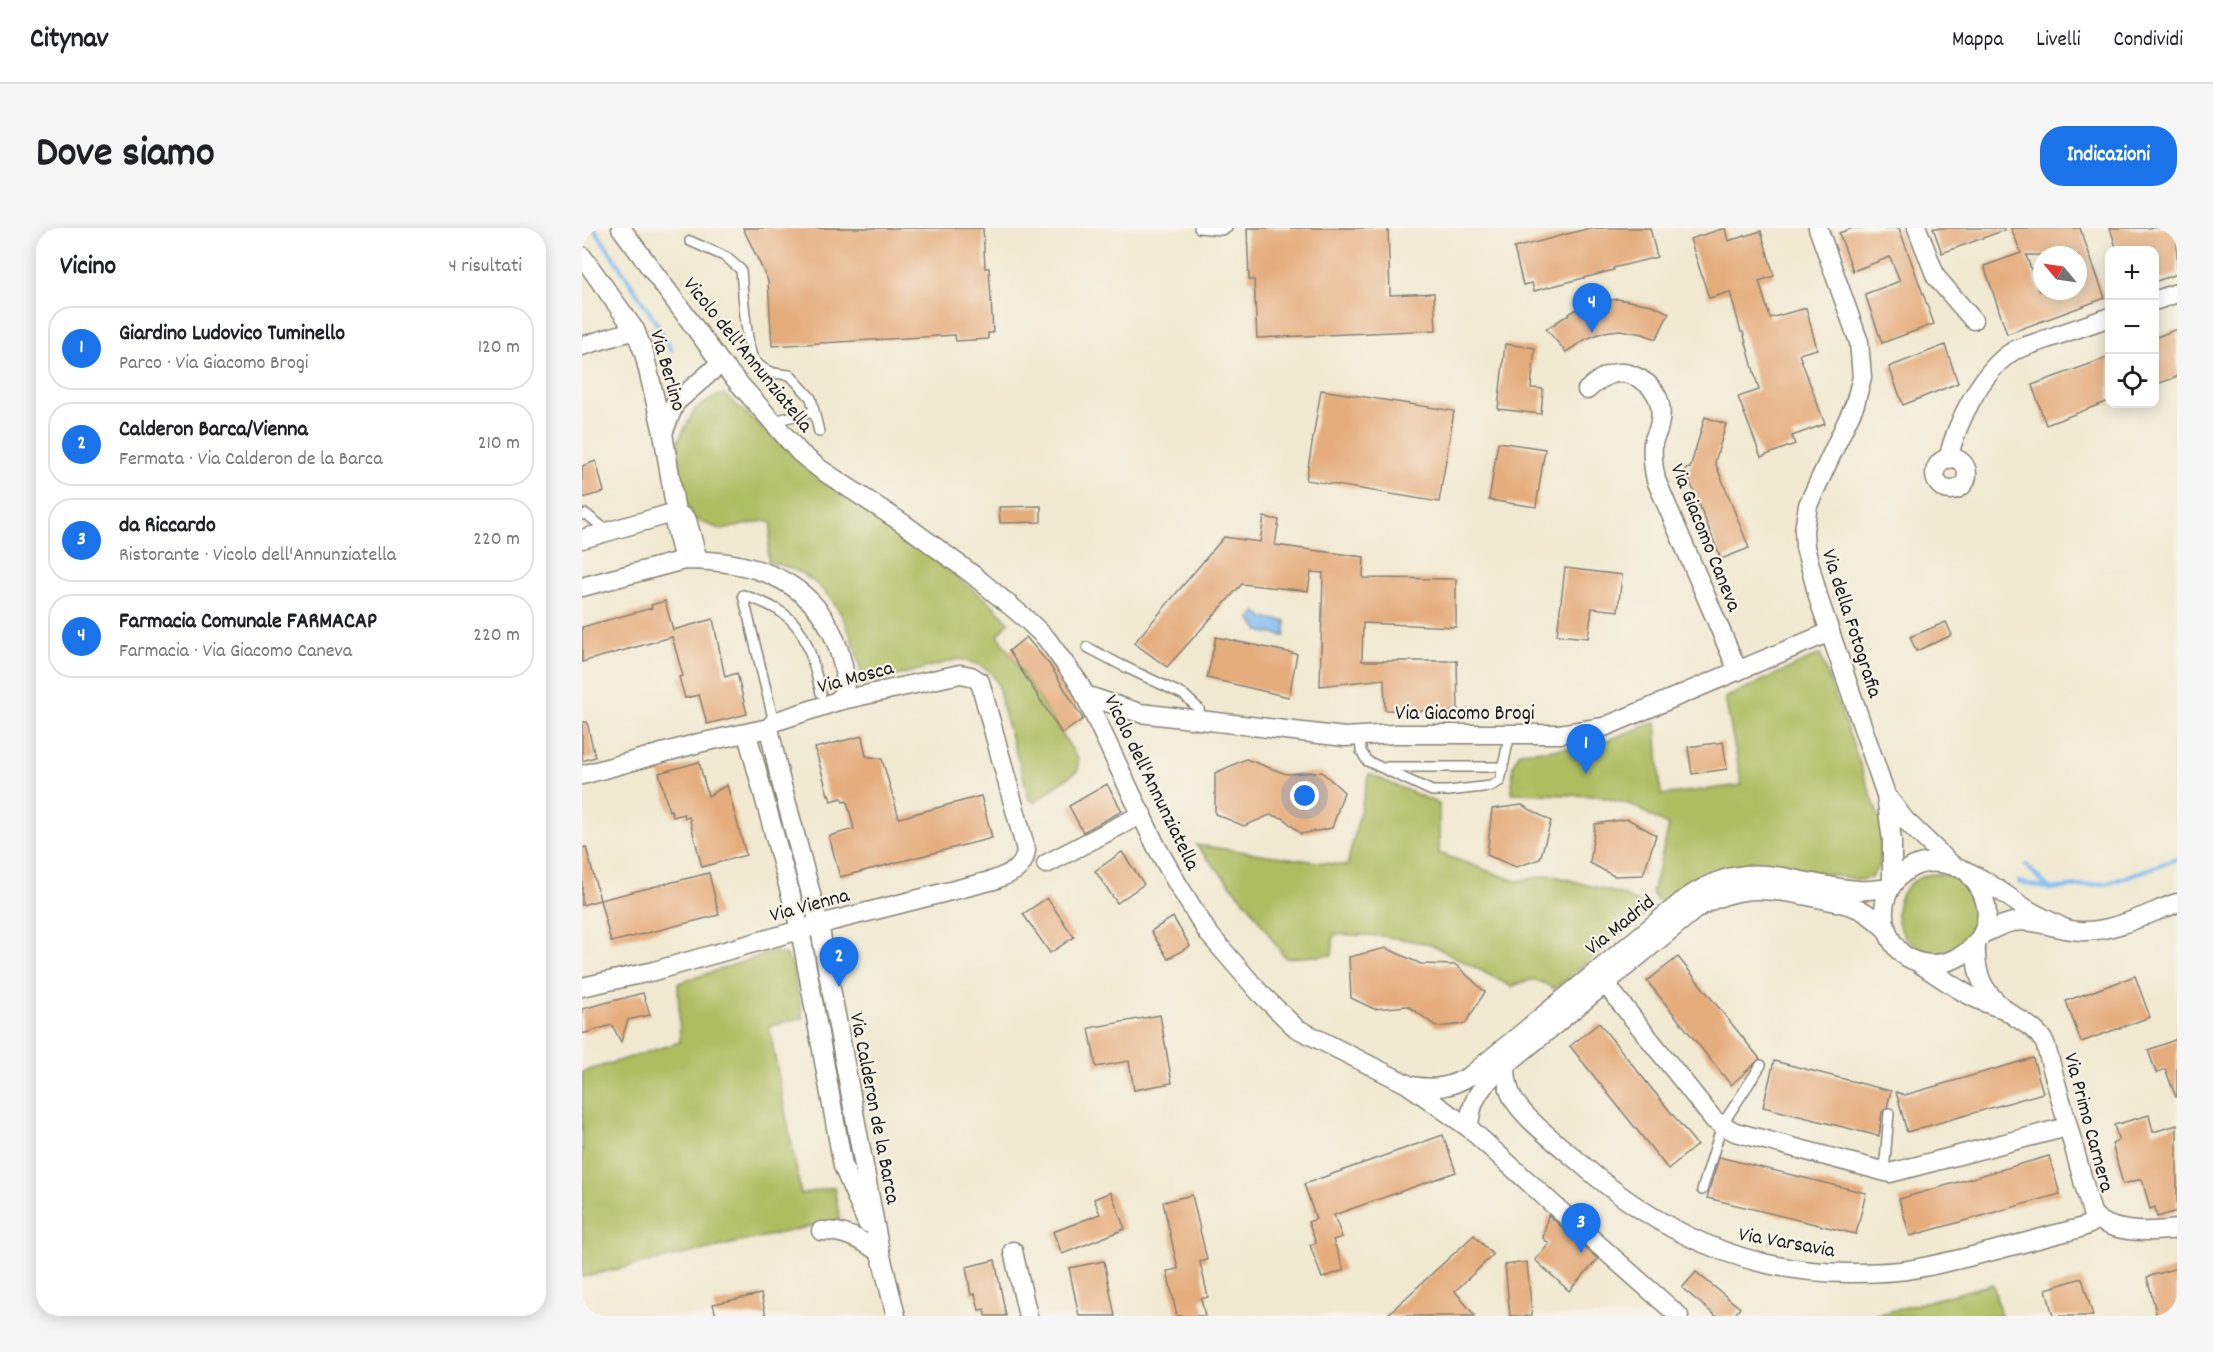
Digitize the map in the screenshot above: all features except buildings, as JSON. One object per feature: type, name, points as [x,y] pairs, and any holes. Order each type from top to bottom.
[{"type":"street","name":"Vicolo dell'Annunziatella","points":[[621,228],[721,363],[800,453],[927,540],[982,582],[1046,638],[1079,683],[1166,864],[1209,933],[1233,964],[1272,1006],[1296,1028],[1407,1084],[1469,1128],[1679,1316]]},
{"type":"street","name":"Via della Fotografia","points":[[1818,228],[1859,342],[1862,366],[1860,389],[1855,404],[1809,506],[1804,530],[1808,562],[1883,786],[1892,840],[1891,887]]},
{"type":"street","points":[[1917,228],[1936,277],[1972,320]]},
{"type":"street","name":"Via Berlino","points":[[582,256],[635,330],[648,366],[663,433],[676,513]]},
{"type":"street","points":[[2157,300],[2177,293]]},
{"type":"street","points":[[1948,459],[1963,419],[1984,379],[2002,358],[2015,350],[2105,318]]},
{"type":"street","points":[[582,346],[635,330]]},
{"type":"street","points":[[663,433],[675,403],[721,363]]},
{"type":"street","name":"Via Giacomo Caneva","points":[[1587,390],[1596,382],[1616,372],[1642,378],[1657,394],[1661,405],[1661,417],[1654,440],[1652,462],[1656,480],[1738,671]]},
{"type":"street","points":[[582,539],[676,513],[687,520],[691,560]]},
{"type":"street","points":[[582,587],[691,560],[770,574],[800,590],[823,616],[839,651],[845,681],[845,688],[838,701]]},
{"type":"street","name":"Via Giacomo Brogi","points":[[1085,695],[1140,713],[1340,737],[1572,733],[1605,727],[1830,632]]},
{"type":"street","name":"Via Mosca","points":[[582,775],[699,743],[747,734],[838,701],[960,674],[971,676],[980,682],[1026,842]]},
{"type":"street","name":"Via Calderon de la Barca","points":[[771,725],[779,774],[819,924],[880,1252],[896,1316]]},
{"type":"street","name":"Via Calderon de la Barca","points":[[747,734],[800,929],[843,1166],[880,1252]]},
{"type":"street","name":"Via della Fotografia","points":[[1883,786],[1905,820],[1951,864]]},
{"type":"street","points":[[1046,864],[1142,814]]},
{"type":"street","name":"Via Vienna","points":[[582,987],[654,971],[800,929],[994,880],[1015,872],[1022,866],[1026,842]]},
{"type":"street","points":[[2066,928],[2028,910],[1990,884],[1951,864],[1929,862],[1915,866],[1902,874],[1891,887],[1884,913],[1887,930],[1901,952],[1928,964],[1951,962],[1962,957],[1979,939],[2003,925],[2020,922],[2084,932],[2106,928],[2177,903]]},
{"type":"street","points":[[1968,873],[1981,889],[1987,911],[1979,939]]},
{"type":"street","name":"Via Madrid","points":[[1600,978],[1688,897],[1723,879],[1766,874],[1850,889],[1891,887]]},
{"type":"street","name":"Via Madrid","points":[[1407,1084],[1440,1088],[1449,1087],[1461,1081],[1696,909],[1711,900],[1734,892],[1770,888],[1835,901],[1854,906],[1867,913],[1887,930]]},
{"type":"street","name":"Via Primo Carnera","points":[[1979,939],[1976,963],[1978,977],[1988,993],[2004,1009],[2037,1032],[2044,1043],[2091,1210],[2095,1217],[2112,1225],[2138,1232],[2177,1229]]},
{"type":"street","name":"Via Primo Carnera","points":[[1917,961],[1952,986],[1981,1002],[2004,1009]]},
{"type":"street","points":[[1600,978],[1714,1120],[1735,1132],[1872,1167],[1884,1173],[1894,1173],[2067,1127]]},
{"type":"street","name":"Via Madrid","points":[[1469,1128],[1471,1109],[1478,1091],[1564,1006]]},
{"type":"street","name":"Via Varsavia","points":[[1506,1065],[1508,1085],[1513,1099],[1539,1127],[1603,1183],[1648,1215],[1680,1233],[1718,1251],[1753,1261],[1797,1270],[1832,1273],[1898,1271],[1924,1267],[2080,1228],[2090,1224],[2095,1217]]},
{"type":"street","points":[[821,1231],[831,1230],[855,1236],[880,1252]]},
{"type":"street","points":[[1013,1251],[1028,1316]]},
{"type":"lane","points":[[1199,228],[1221,230],[1227,228]]},
{"type":"lane","points":[[690,241],[726,257],[741,270],[743,298],[753,357],[770,373],[790,375],[811,398],[819,432]]},
{"type":"lane","points":[[771,422],[814,412]]},
{"type":"lane","points":[[582,515],[586,514],[609,532]]},
{"type":"lane","points":[[771,725],[742,595],[776,608],[787,615],[799,628],[808,647],[820,693]]},
{"type":"lane","points":[[1087,647],[1184,695],[1199,709],[1201,719]]},
{"type":"lane","points":[[1360,736],[1363,757],[1366,761],[1426,789],[1438,791],[1496,784],[1500,781],[1501,767],[1510,733]]},
{"type":"lane","points":[[1382,767],[1501,767]]},
{"type":"lane","points":[[1702,1190],[1714,1144],[1722,1125],[1761,1065]]},
{"type":"lane","points":[[1884,1173],[1889,1113]]},
{"type":"green space","points":[[724,394],[825,483],[882,519],[903,538],[920,547],[991,603],[1009,622],[998,635],[1078,759],[1078,770],[1035,802],[1029,799],[998,686],[989,671],[979,665],[959,659],[870,683],[863,680],[850,633],[836,605],[814,582],[799,572],[768,561],[772,523],[763,521],[722,530],[694,519],[681,490],[678,441],[695,409]]},
{"type":"green space","points":[[1820,654],[1881,822],[1880,865],[1870,878],[1861,880],[1755,862],[1709,872],[1664,901],[1657,900],[1652,893],[1669,826],[1632,805],[1597,796],[1512,793],[1513,765],[1520,752],[1592,746],[1656,722],[1661,795],[1742,785],[1725,698]]},
{"type":"green space","points":[[1369,774],[1439,804],[1439,853],[1516,881],[1551,875],[1621,894],[1643,905],[1644,916],[1554,989],[1534,980],[1512,987],[1430,944],[1383,936],[1334,934],[1332,955],[1285,958],[1250,907],[1196,845],[1347,866]]},
{"type":"green space","points":[[1928,874],[1944,874],[1958,880],[1969,891],[1975,905],[1975,921],[1969,935],[1958,946],[1944,952],[1928,952],[1914,946],[1903,935],[1897,921],[1897,905],[1903,891],[1914,880]]},
{"type":"green space","points":[[773,952],[786,955],[793,967],[803,1018],[769,1026],[801,1194],[834,1187],[840,1220],[582,1277],[582,1072],[680,1042],[678,983]]},
{"type":"green space","points":[[1993,1284],[2001,1316],[1872,1316]]},
{"type":"water","points":[[1257,612],[1264,618],[1286,621],[1285,636],[1259,631],[1250,618]]},
{"type":"waterway","points":[[594,228],[654,319],[671,350]]},
{"type":"waterway","points":[[2026,865],[2050,889],[2109,883],[2177,859]]},
{"type":"waterway","points":[[2019,882],[2050,889]]},
{"type":"place","name":"Farmacia Comunale FARMACAP","points":[[1592,333]]},
{"type":"place","name":"Giardino Ludovico Tuminello","points":[[1586,774]]},
{"type":"place","name":"Calderon Barca/Vienna","points":[[839,987]]},
{"type":"place","name":"da Riccardo","points":[[1581,1253]]}]
